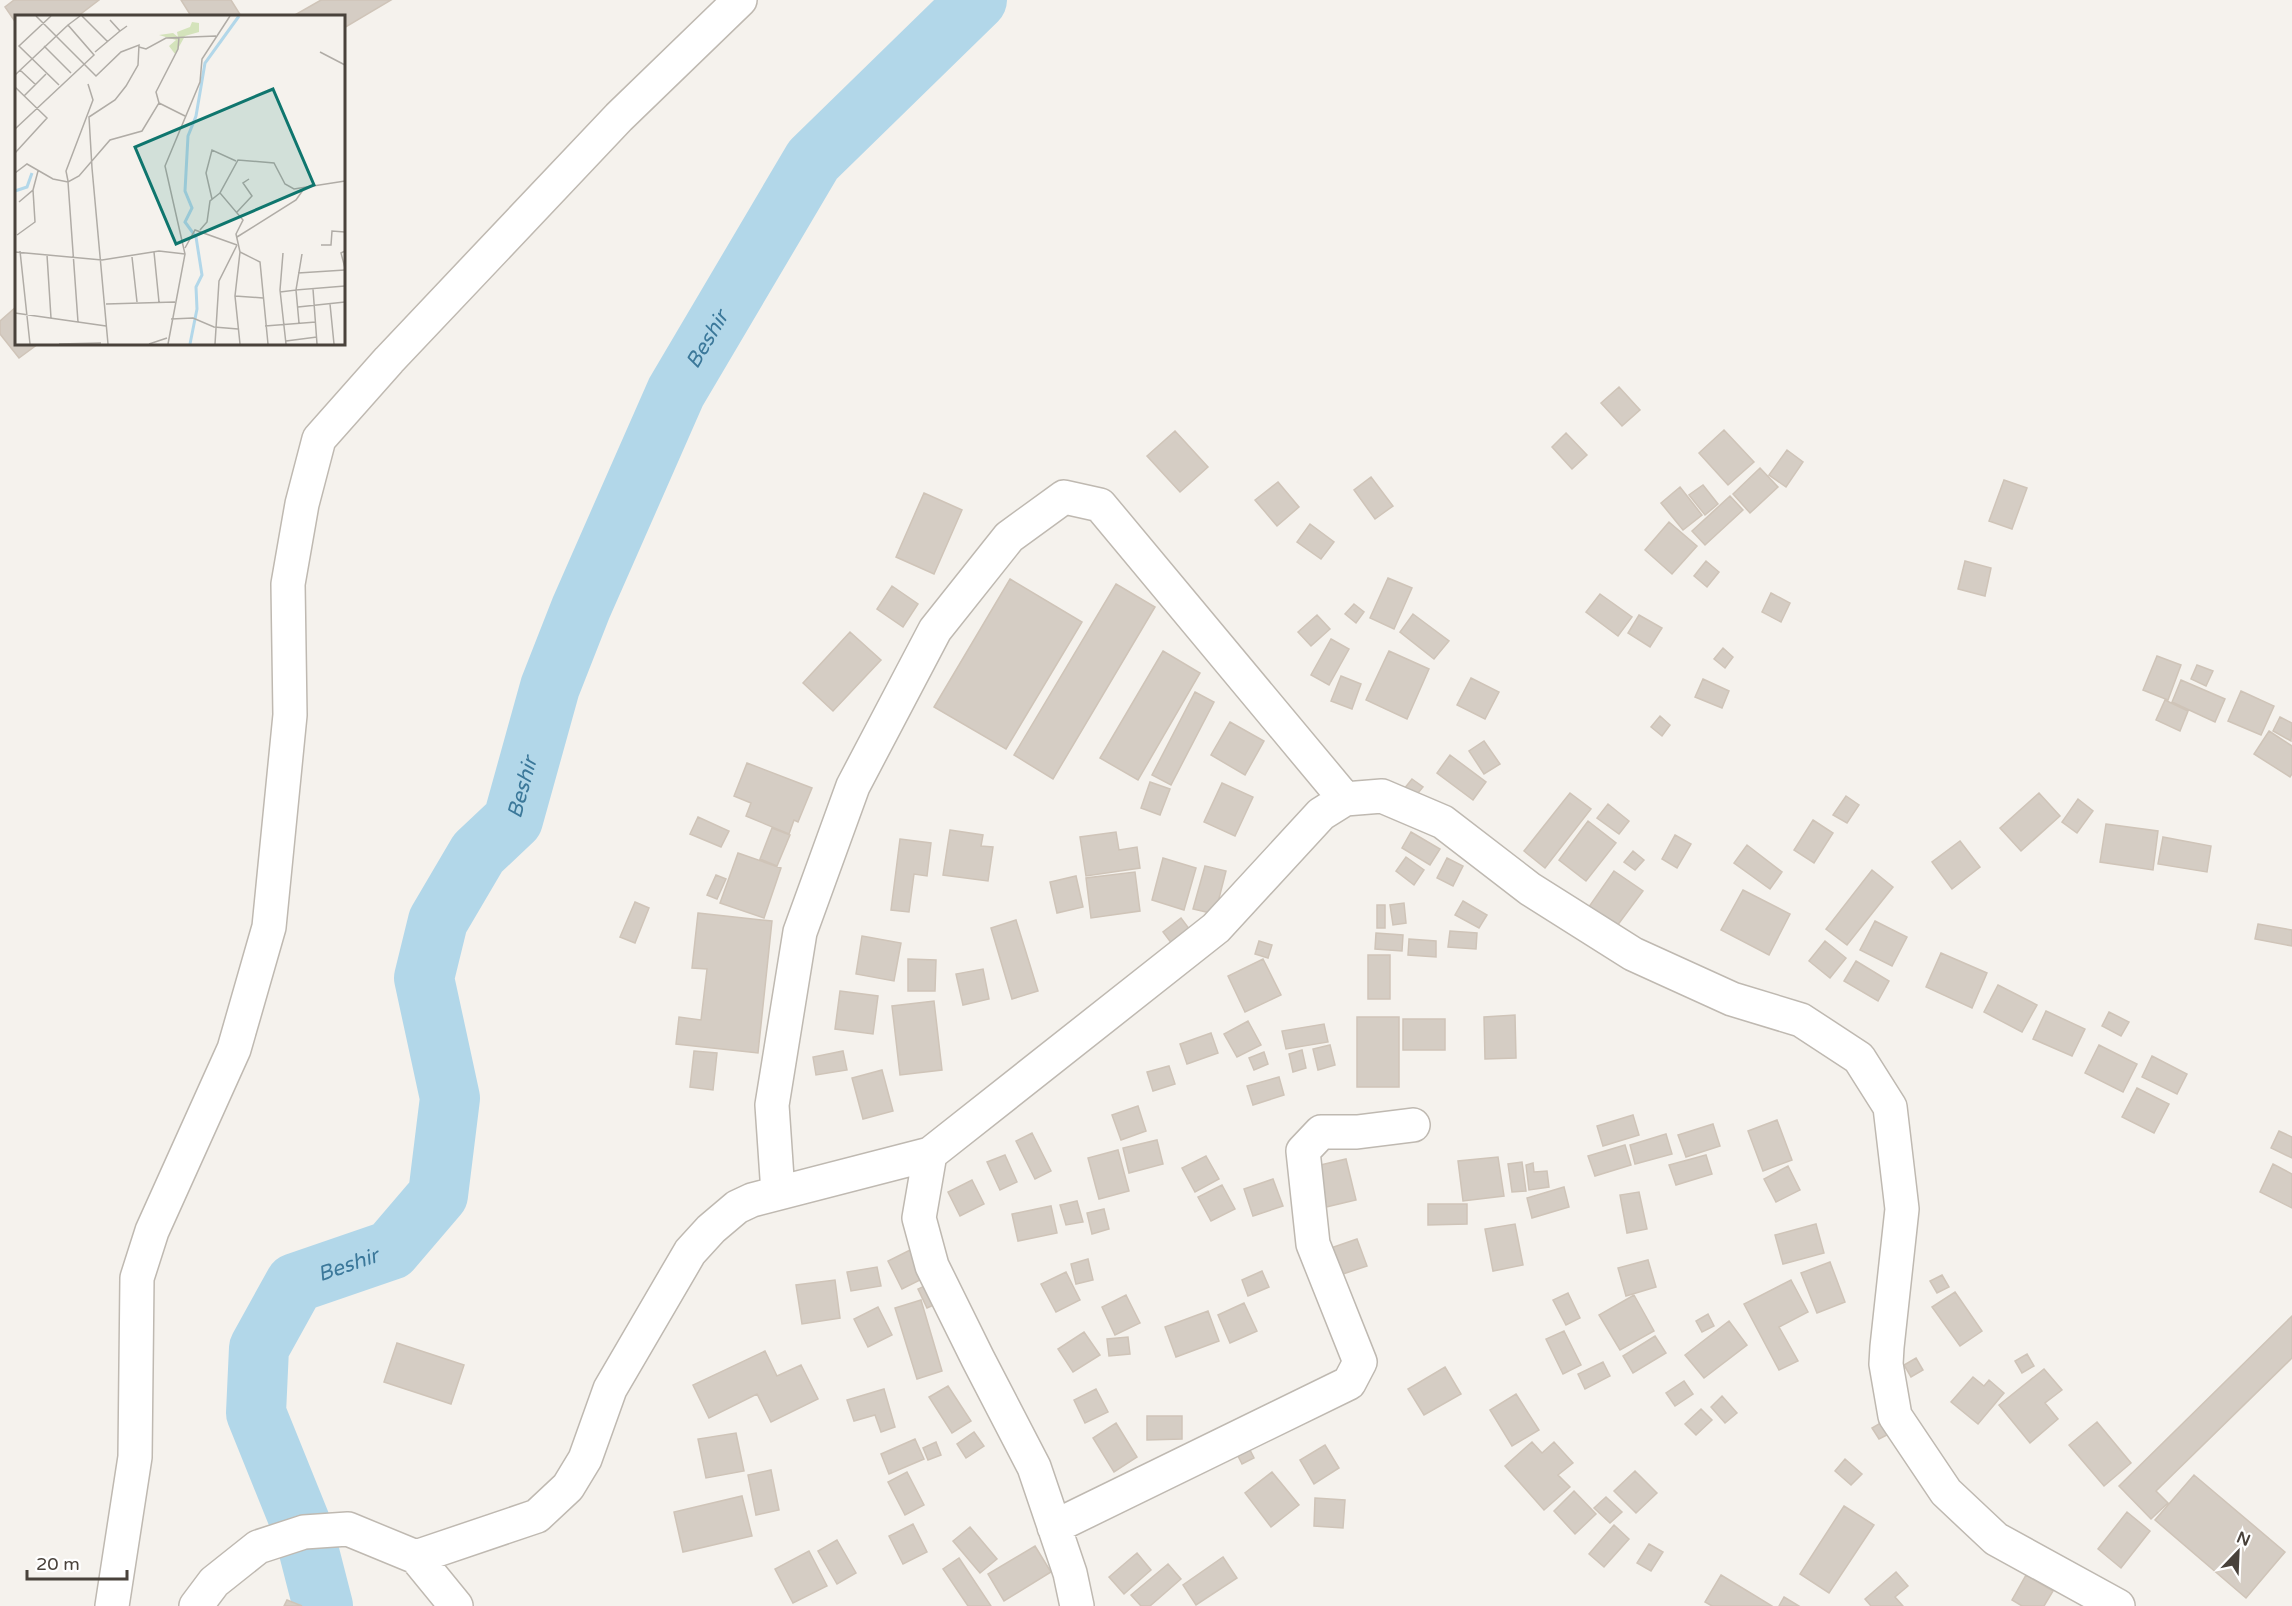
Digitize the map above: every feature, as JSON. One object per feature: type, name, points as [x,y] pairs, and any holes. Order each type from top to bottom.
[{"type":"street","points":[[112,1606],[135,1457],[137,1278],[152,1231],[234,1050],[269,927],[290,715],[288,584],[302,504],[319,439],[388,360],[619,117],[740,0]]},
{"type":"street","points":[[778,1193],[772,1105],[800,932],[853,786],[935,630],[1009,537],[1064,497],[1100,506],[1345,799]]},
{"type":"street","points":[[416,1557],[537,1516],[568,1487],[585,1459],[610,1389],[690,1251],[711,1229],[737,1208],[752,1200],[930,1154],[1216,928],[1321,814],[1345,799],[1382,796],[1443,822],[1530,889],[1634,954],[1732,999],[1801,1020],[1859,1058],[1890,1107],[1902,1209],[1886,1364],[1895,1416],[1946,1492],[1996,1539],[2118,1606]]},
{"type":"street","points":[[1054,1527],[1349,1383],[1360,1362],[1313,1244],[1303,1151],[1321,1132],[1357,1132],[1413,1125]]},
{"type":"street","points":[[930,1154],[919,1218],[932,1266],[1034,1467],[1070,1573],[1077,1606]]},
{"type":"street","points":[[196,1606],[214,1582],[258,1547],[304,1532],[348,1529],[416,1557],[456,1606]]},
{"type":"building","points":[[14,0],[99,0],[79,15],[15,15],[15,22],[5,7]]},
{"type":"building","points":[[181,0],[231,0],[240,15],[190,15]]},
{"type":"building","points":[[321,0],[391,0],[345,27],[345,15],[295,15]]},
{"type":"building","points":[[15,308],[15,345],[37,345],[19,358],[0,334],[0,321]]},
{"type":"building","points":[[1619,387],[1640,410],[1622,426],[1601,403]]},
{"type":"building","points":[[1724,430],[1754,462],[1728,485],[1699,453]]},
{"type":"building","points":[[1175,431],[1208,467],[1180,492],[1147,456]]},
{"type":"building","points":[[1566,433],[1587,455],[1572,469],[1552,447]]},
{"type":"building","points":[[1787,450],[1803,462],[1786,487],[1769,475]]},
{"type":"building","points":[[1760,468],[1778,487],[1750,513],[1733,494]]},
{"type":"building","points":[[1371,477],[1393,506],[1375,519],[1354,490]]},
{"type":"building","points":[[2004,480],[2027,488],[2012,529],[1989,521]]},
{"type":"building","points":[[1278,482],[1299,507],[1277,526],[1255,500]]},
{"type":"building","points":[[1703,485],[1718,504],[1705,515],[1689,495]]},
{"type":"building","points":[[1680,487],[1702,515],[1683,530],[1661,503]]},
{"type":"building","points":[[924,493],[962,510],[934,574],[896,557]]},
{"type":"building","points":[[1730,496],[1743,510],[1705,545],[1692,531]]},
{"type":"building","points":[[1669,522],[1697,546],[1672,574],[1645,550]]},
{"type":"building","points":[[1310,524],[1334,542],[1321,559],[1297,542]]},
{"type":"building","points":[[1706,561],[1719,572],[1707,587],[1694,576]]},
{"type":"building","points":[[1965,561],[1991,568],[1985,596],[1958,589]]},
{"type":"building","points":[[1388,578],[1412,588],[1394,629],[1370,618]]},
{"type":"building","points":[[1010,579],[1082,622],[1006,749],[934,707]]},
{"type":"building","points":[[1116,584],[1155,607],[1053,779],[1014,755]]},
{"type":"building","points":[[892,586],[918,604],[903,627],[877,609]]},
{"type":"building","points":[[1771,593],[1790,603],[1781,622],[1762,612]]},
{"type":"building","points":[[1600,594],[1632,617],[1618,636],[1586,612]]},
{"type":"building","points":[[1354,604],[1364,612],[1356,623],[1345,614]]},
{"type":"building","points":[[1413,614],[1449,641],[1434,659],[1400,632]]},
{"type":"building","points":[[1317,615],[1330,629],[1311,646],[1298,632]]},
{"type":"building","points":[[1639,615],[1662,628],[1650,647],[1628,633]]},
{"type":"building","points":[[850,632],[881,660],[833,711],[803,683]]},
{"type":"building","points":[[1331,639],[1349,649],[1329,685],[1311,675]]},
{"type":"building","points":[[1723,648],[1733,657],[1725,668],[1714,659]]},
{"type":"building","points":[[1163,651],[1200,673],[1138,780],[1100,758]]},
{"type":"building","points":[[1389,651],[1429,669],[1407,719],[1366,700]]},
{"type":"building","points":[[2157,656],[2181,665],[2168,700],[2143,690]]},
{"type":"building","points":[[2197,665],[2213,671],[2206,686],[2191,679]]},
{"type":"building","points":[[1341,676],[1361,684],[1352,709],[1331,701]]},
{"type":"building","points":[[1471,678],[1499,692],[1485,719],[1457,705]]},
{"type":"building","points":[[1703,679],[1729,691],[1722,708],[1695,697]]},
{"type":"building","points":[[2181,680],[2225,699],[2215,722],[2172,702]]},
{"type":"building","points":[[2241,691],[2274,706],[2261,735],[2228,721]]},
{"type":"building","points":[[1195,692],[1214,702],[1171,785],[1152,775]]},
{"type":"building","points":[[2165,700],[2188,711],[2180,731],[2156,720]]},
{"type":"building","points":[[1660,716],[1670,725],[1662,736],[1651,727]]},
{"type":"building","points":[[2280,717],[2292,723],[2291,741],[2273,731]]},
{"type":"building","points":[[1230,722],[1264,741],[1245,775],[1211,755]]},
{"type":"building","points":[[2269,731],[2292,746],[2292,774],[2290,777],[2254,754]]},
{"type":"building","points":[[1484,741],[1500,764],[1484,774],[1469,751]]},
{"type":"building","points":[[1450,755],[1486,782],[1473,800],[1437,773]]},
{"type":"building","points":[[747,763],[812,788],[798,822],[794,820],[789,834],[746,816],[751,803],[734,796]]},
{"type":"building","points":[[1412,779],[1423,787],[1414,798],[1404,789]]},
{"type":"building","points":[[1150,782],[1170,789],[1160,815],[1141,808]]},
{"type":"building","points":[[1222,783],[1253,797],[1235,836],[1204,822]]},
{"type":"building","points":[[1570,793],[1591,809],[1545,868],[1524,851]]},
{"type":"building","points":[[2039,793],[2060,816],[2021,851],[2000,828]]},
{"type":"building","points":[[1846,796],[1859,805],[1847,823],[1833,815]]},
{"type":"building","points":[[2078,799],[2093,811],[2077,833],[2062,822]]},
{"type":"building","points":[[1608,804],[1629,821],[1619,834],[1597,818]]},
{"type":"building","points":[[698,817],[729,831],[721,847],[690,834]]},
{"type":"building","points":[[1813,820],[1833,833],[1814,863],[1794,850]]},
{"type":"building","points":[[1588,821],[1616,843],[1586,881],[1559,860]]},
{"type":"building","points":[[2106,824],[2158,831],[2153,870],[2100,862]]},
{"type":"building","points":[[772,828],[790,835],[777,866],[760,859]]},
{"type":"building","points":[[950,830],[983,835],[981,846],[993,847],[988,881],[943,875]]},
{"type":"building","points":[[1116,832],[1119,850],[1137,847],[1140,868],[1086,876],[1080,837]]},
{"type":"building","points":[[1411,832],[1440,849],[1430,865],[1402,848]]},
{"type":"building","points":[[1675,835],[1691,844],[1677,868],[1662,859]]},
{"type":"building","points":[[2163,837],[2211,846],[2207,872],[2158,864]]},
{"type":"building","points":[[900,839],[931,843],[927,876],[914,874],[909,912],[891,910]]},
{"type":"building","points":[[1960,841],[1980,867],[1952,889],[1932,862]]},
{"type":"building","points":[[1747,845],[1782,872],[1770,889],[1734,863]]},
{"type":"building","points":[[1633,851],[1644,860],[1635,870],[1624,862]]},
{"type":"building","points":[[738,853],[781,868],[764,918],[720,903]]},
{"type":"building","points":[[1406,857],[1424,870],[1414,885],[1396,871]]},
{"type":"building","points":[[1163,858],[1196,868],[1184,910],[1152,900]]},
{"type":"building","points":[[1447,858],[1463,866],[1453,886],[1437,878]]},
{"type":"building","points":[[1205,866],[1226,871],[1215,914],[1193,909]]},
{"type":"building","points":[[1872,870],[1893,887],[1847,945],[1826,929]]},
{"type":"building","points":[[1614,871],[1643,891],[1614,930],[1586,911]]},
{"type":"building","points":[[1135,872],[1140,911],[1091,918],[1086,878]]},
{"type":"building","points":[[716,875],[726,879],[717,899],[707,895]]},
{"type":"building","points":[[1076,876],[1083,907],[1057,913],[1050,882]]},
{"type":"building","points":[[1743,890],[1790,914],[1769,955],[1721,930]]},
{"type":"building","points":[[1463,901],[1487,915],[1479,928],[1455,915]]},
{"type":"building","points":[[635,902],[649,908],[635,943],[620,937]]},
{"type":"building","points":[[1404,903],[1406,923],[1393,925],[1390,905]]},
{"type":"building","points":[[1377,905],[1385,905],[1385,928],[1377,928]]},
{"type":"building","points":[[698,913],[772,921],[758,1053],[676,1044],[679,1017],[701,1020],[707,969],[692,968]]},
{"type":"building","points":[[1181,918],[1193,934],[1175,948],[1163,932]]},
{"type":"building","points":[[1016,920],[1038,991],[1012,999],[991,928]]},
{"type":"building","points":[[1875,921],[1907,937],[1892,966],[1860,950]]},
{"type":"building","points":[[2258,924],[2292,930],[2292,946],[2255,939]]},
{"type":"building","points":[[1450,931],[1477,933],[1476,949],[1448,947]]},
{"type":"building","points":[[1376,933],[1403,935],[1402,951],[1375,949]]},
{"type":"building","points":[[862,936],[901,943],[894,981],[856,974]]},
{"type":"building","points":[[1409,939],[1436,941],[1436,957],[1408,955]]},
{"type":"building","points":[[1259,941],[1272,945],[1268,958],[1255,954]]},
{"type":"building","points":[[1825,941],[1846,958],[1830,978],[1809,961]]},
{"type":"building","points":[[1941,953],[1987,973],[1972,1008],[1926,987]]},
{"type":"building","points":[[1368,955],[1390,955],[1390,999],[1368,999]]},
{"type":"building","points":[[908,959],[936,960],[935,991],[908,991]]},
{"type":"building","points":[[1263,959],[1281,995],[1245,1012],[1228,976]]},
{"type":"building","points":[[1856,961],[1889,981],[1878,1001],[1844,981]]},
{"type":"building","points":[[983,969],[989,999],[963,1005],[956,974]]},
{"type":"building","points":[[1998,985],[2037,1005],[2022,1032],[1984,1012]]},
{"type":"building","points":[[840,991],[878,996],[873,1034],[835,1029]]},
{"type":"building","points":[[934,1001],[942,1070],[900,1075],[892,1006]]},
{"type":"building","points":[[2046,1011],[2085,1029],[2072,1056],[2033,1039]]},
{"type":"building","points":[[2109,1012],[2129,1022],[2121,1036],[2102,1026]]},
{"type":"building","points":[[1515,1015],[1516,1058],[1485,1059],[1484,1017]]},
{"type":"building","points":[[1357,1017],[1399,1017],[1399,1087],[1357,1087]]},
{"type":"building","points":[[1403,1019],[1445,1019],[1445,1050],[1403,1050]]},
{"type":"building","points":[[1248,1021],[1261,1045],[1237,1057],[1224,1034]]},
{"type":"building","points":[[1324,1024],[1328,1042],[1286,1049],[1282,1031]]},
{"type":"building","points":[[1211,1033],[1218,1053],[1187,1064],[1180,1044]]},
{"type":"building","points":[[1330,1045],[1335,1065],[1318,1070],[1313,1049]]},
{"type":"building","points":[[2099,1045],[2137,1064],[2123,1092],[2085,1073]]},
{"type":"building","points":[[1302,1050],[1306,1068],[1293,1072],[1289,1054]]},
{"type":"building","points":[[694,1051],[717,1053],[713,1090],[690,1087]]},
{"type":"building","points":[[843,1051],[847,1070],[816,1075],[813,1057]]},
{"type":"building","points":[[1264,1052],[1268,1064],[1254,1070],[1249,1058]]},
{"type":"building","points":[[2152,1056],[2187,1074],[2177,1094],[2142,1077]]},
{"type":"building","points":[[1169,1066],[1175,1084],[1153,1091],[1147,1072]]},
{"type":"building","points":[[882,1070],[893,1111],[863,1119],[852,1078]]},
{"type":"building","points":[[1279,1077],[1284,1095],[1253,1105],[1247,1086]]},
{"type":"building","points":[[2137,1088],[2169,1104],[2154,1133],[2122,1117]]},
{"type":"building","points":[[1138,1106],[1146,1131],[1121,1140],[1112,1115]]},
{"type":"building","points":[[1633,1115],[1639,1135],[1603,1146],[1597,1126]]},
{"type":"building","points":[[1777,1120],[1792,1160],[1763,1171],[1748,1131]]},
{"type":"building","points":[[1713,1124],[1720,1146],[1686,1157],[1678,1135]]},
{"type":"building","points":[[2279,1131],[2292,1137],[2292,1158],[2271,1148]]},
{"type":"building","points":[[1032,1133],[1051,1171],[1035,1179],[1016,1141]]},
{"type":"building","points":[[1666,1134],[1672,1154],[1635,1164],[1630,1145]]},
{"type":"building","points":[[1157,1140],[1163,1164],[1129,1173],[1123,1148]]},
{"type":"building","points":[[1625,1145],[1631,1165],[1595,1176],[1588,1156]]},
{"type":"building","points":[[1118,1150],[1129,1191],[1099,1199],[1088,1158]]},
{"type":"building","points":[[1005,1155],[1017,1182],[1000,1190],[987,1162]]},
{"type":"building","points":[[1706,1155],[1712,1174],[1676,1185],[1669,1165]]},
{"type":"building","points":[[1206,1156],[1219,1179],[1195,1192],[1182,1168]]},
{"type":"building","points":[[1498,1157],[1504,1196],[1463,1201],[1458,1161]]},
{"type":"building","points":[[1346,1159],[1356,1200],[1326,1207],[1316,1166]]},
{"type":"building","points":[[1522,1162],[1526,1191],[1512,1192],[1508,1164]]},
{"type":"building","points":[[1533,1163],[1534,1172],[1547,1171],[1549,1187],[1529,1190],[1526,1165]]},
{"type":"building","points":[[2273,1164],[2292,1174],[2292,1208],[2260,1192]]},
{"type":"building","points":[[1788,1166],[1800,1190],[1776,1202],[1764,1179]]},
{"type":"building","points":[[1273,1179],[1283,1206],[1253,1216],[1244,1189]]},
{"type":"building","points":[[972,1180],[984,1204],[960,1216],[948,1192]]},
{"type":"building","points":[[1222,1185],[1235,1209],[1211,1221],[1198,1197]]},
{"type":"building","points":[[1564,1187],[1569,1207],[1532,1218],[1527,1198]]},
{"type":"building","points":[[1639,1192],[1647,1229],[1627,1233],[1620,1195]]},
{"type":"building","points":[[1077,1201],[1083,1222],[1066,1225],[1060,1205]]},
{"type":"building","points":[[1428,1204],[1467,1204],[1467,1224],[1428,1225]]},
{"type":"building","points":[[1051,1206],[1057,1233],[1018,1241],[1012,1214]]},
{"type":"building","points":[[1104,1209],[1109,1229],[1092,1234],[1087,1213]]},
{"type":"building","points":[[1515,1224],[1523,1265],[1493,1271],[1485,1229]]},
{"type":"building","points":[[1816,1224],[1824,1253],[1783,1264],[1775,1235]]},
{"type":"building","points":[[1357,1239],[1367,1266],[1337,1276],[1328,1249]]},
{"type":"building","points":[[912,1249],[926,1277],[902,1289],[888,1261]]},
{"type":"building","points":[[1088,1259],[1093,1280],[1076,1284],[1071,1264]]},
{"type":"building","points":[[1648,1260],[1656,1287],[1626,1296],[1618,1268]]},
{"type":"building","points":[[1830,1262],[1845,1302],[1817,1313],[1801,1273]]},
{"type":"building","points":[[877,1267],[881,1286],[851,1291],[847,1272]]},
{"type":"building","points":[[1262,1271],[1269,1287],[1248,1296],[1242,1280]]},
{"type":"building","points":[[1066,1272],[1080,1300],[1056,1312],[1041,1284]]},
{"type":"building","points":[[1942,1275],[1949,1287],[1937,1293],[1930,1281]]},
{"type":"building","points":[[835,1280],[840,1318],[802,1324],[796,1285]]},
{"type":"building","points":[[1791,1280],[1808,1312],[1779,1327],[1798,1361],[1779,1370],[1744,1304]]},
{"type":"building","points":[[933,1282],[943,1301],[927,1308],[918,1289]]},
{"type":"building","points":[[1955,1292],[1982,1331],[1960,1346],[1932,1307]]},
{"type":"building","points":[[1568,1293],[1580,1318],[1566,1325],[1553,1300]]},
{"type":"building","points":[[1126,1295],[1140,1323],[1115,1335],[1102,1307]]},
{"type":"building","points":[[1634,1295],[1654,1331],[1620,1350],[1599,1315]]},
{"type":"building","points":[[921,1300],[942,1371],[917,1379],[895,1308]]},
{"type":"building","points":[[1244,1303],[1257,1331],[1230,1343],[1218,1315]]},
{"type":"building","points":[[878,1307],[892,1335],[868,1347],[854,1319]]},
{"type":"building","points":[[1208,1311],[1219,1341],[1176,1357],[1165,1327]]},
{"type":"building","points":[[1708,1314],[1714,1326],[1702,1332],[1696,1321]]},
{"type":"building","points":[[2292,1316],[2292,1358],[2156,1491],[2168,1503],[2151,1519],[2119,1486]]},
{"type":"building","points":[[1729,1321],[1747,1345],[1704,1378],[1685,1355]]},
{"type":"building","points":[[1564,1331],[1581,1365],[1563,1374],[1546,1339]]},
{"type":"building","points":[[1084,1332],[1100,1355],[1073,1372],[1058,1349]]},
{"type":"building","points":[[1655,1336],[1666,1353],[1633,1373],[1623,1356]]},
{"type":"building","points":[[1128,1337],[1130,1354],[1109,1356],[1107,1339]]},
{"type":"building","points":[[397,1343],[464,1365],[451,1404],[384,1382]]},
{"type":"building","points":[[765,1351],[777,1376],[801,1365],[818,1399],[771,1422],[757,1394],[709,1418],[693,1385]]},
{"type":"building","points":[[2027,1354],[2034,1366],[2022,1373],[2015,1361]]},
{"type":"building","points":[[1916,1358],[1923,1370],[1911,1377],[1904,1365]]},
{"type":"building","points":[[1603,1362],[1610,1376],[1585,1389],[1578,1374]]},
{"type":"building","points":[[1445,1367],[1461,1394],[1424,1415],[1408,1389]]},
{"type":"building","points":[[2044,1369],[2062,1390],[2045,1403],[2058,1419],[2030,1443],[1999,1405]]},
{"type":"building","points":[[1973,1377],[1984,1386],[1989,1380],[2004,1393],[1978,1424],[1951,1402]]},
{"type":"building","points":[[1684,1381],[1693,1394],[1675,1406],[1666,1393]]},
{"type":"building","points":[[948,1386],[971,1421],[952,1433],[929,1397]]},
{"type":"building","points":[[884,1389],[895,1427],[881,1432],[875,1415],[854,1421],[847,1400]]},
{"type":"building","points":[[1096,1389],[1108,1412],[1085,1423],[1074,1400]]},
{"type":"building","points":[[1516,1394],[1539,1430],[1512,1446],[1490,1410]]},
{"type":"building","points":[[1722,1396],[1737,1413],[1725,1423],[1711,1407]]},
{"type":"building","points":[[1701,1409],[1712,1420],[1696,1435],[1685,1424]]},
{"type":"building","points":[[1147,1416],[1182,1416],[1182,1439],[1147,1440]]},
{"type":"building","points":[[1884,1421],[1891,1433],[1879,1439],[1872,1428]]},
{"type":"building","points":[[2097,1422],[2131,1463],[2104,1486],[2069,1445]]},
{"type":"building","points":[[1116,1423],[1137,1457],[1114,1472],[1093,1438]]},
{"type":"building","points":[[974,1432],[984,1446],[966,1458],[957,1444]]},
{"type":"building","points":[[736,1433],[744,1471],[706,1478],[698,1439]]},
{"type":"building","points":[[915,1439],[924,1459],[889,1474],[881,1454]]},
{"type":"building","points":[[936,1442],[941,1455],[928,1460],[923,1448]]},
{"type":"building","points":[[1532,1442],[1542,1453],[1554,1442],[1573,1463],[1558,1475],[1570,1487],[1544,1510],[1505,1466]]},
{"type":"building","points":[[1325,1445],[1339,1468],[1314,1484],[1300,1460]]},
{"type":"building","points":[[1248,1446],[1254,1458],[1242,1464],[1236,1452]]},
{"type":"building","points":[[1845,1459],[1862,1474],[1851,1485],[1835,1471]]},
{"type":"building","points":[[771,1470],[779,1510],[756,1515],[748,1475]]},
{"type":"building","points":[[1635,1471],[1657,1493],[1636,1513],[1614,1491]]},
{"type":"building","points":[[907,1472],[924,1505],[905,1515],[888,1482]]},
{"type":"building","points":[[1272,1472],[1299,1505],[1271,1527],[1245,1493]]},
{"type":"building","points":[[2194,1475],[2285,1552],[2246,1598],[2155,1520]]},
{"type":"building","points":[[1574,1491],[1596,1514],[1575,1534],[1554,1511]]},
{"type":"building","points":[[742,1496],[752,1536],[683,1552],[674,1512]]},
{"type":"building","points":[[1606,1497],[1622,1512],[1610,1523],[1594,1508]]},
{"type":"building","points":[[1315,1498],[1345,1500],[1343,1528],[1314,1526]]},
{"type":"building","points":[[1844,1506],[1874,1525],[1829,1593],[1800,1574]]},
{"type":"building","points":[[2127,1512],[2150,1531],[2121,1568],[2098,1549]]},
{"type":"building","points":[[913,1524],[927,1552],[903,1564],[889,1536]]},
{"type":"building","points":[[1614,1525],[1629,1539],[1604,1567],[1589,1554]]},
{"type":"building","points":[[970,1527],[997,1559],[980,1573],[953,1541]]},
{"type":"building","points":[[837,1540],[856,1573],[837,1584],[818,1551]]},
{"type":"building","points":[[1649,1544],[1663,1552],[1651,1571],[1637,1563]]},
{"type":"building","points":[[1035,1546],[1051,1572],[1004,1601],[988,1574]]},
{"type":"building","points":[[809,1551],[827,1586],[793,1603],[775,1569]]},
{"type":"building","points":[[1137,1553],[1151,1570],[1124,1594],[1109,1577]]},
{"type":"building","points":[[1223,1557],[1237,1578],[1196,1605],[1183,1585]]},
{"type":"building","points":[[959,1558],[991,1606],[968,1606],[943,1569]]},
{"type":"building","points":[[1168,1564],[1181,1579],[1150,1606],[1141,1606],[1131,1595]]},
{"type":"building","points":[[1896,1572],[1908,1586],[1895,1597],[1903,1606],[1871,1606],[1865,1599]]},
{"type":"building","points":[[1721,1575],[1772,1606],[1712,1606],[1705,1602]]},
{"type":"building","points":[[2026,1575],[2053,1591],[2044,1606],[2022,1606],[2012,1600]]},
{"type":"building","points":[[1784,1597],[1799,1606],[1779,1606]]},
{"type":"building","points":[[287,1600],[302,1606],[284,1606]]},
{"type":"waterway","name":"Beshir","points":[[323,1606],[304,1532],[256,1413],[259,1348],[295,1283],[391,1250],[438,1195],[450,1098],[424,978],[438,921],[478,853],[513,820],[550,687],[581,608],[676,392],[813,160],[977,0]]}]
